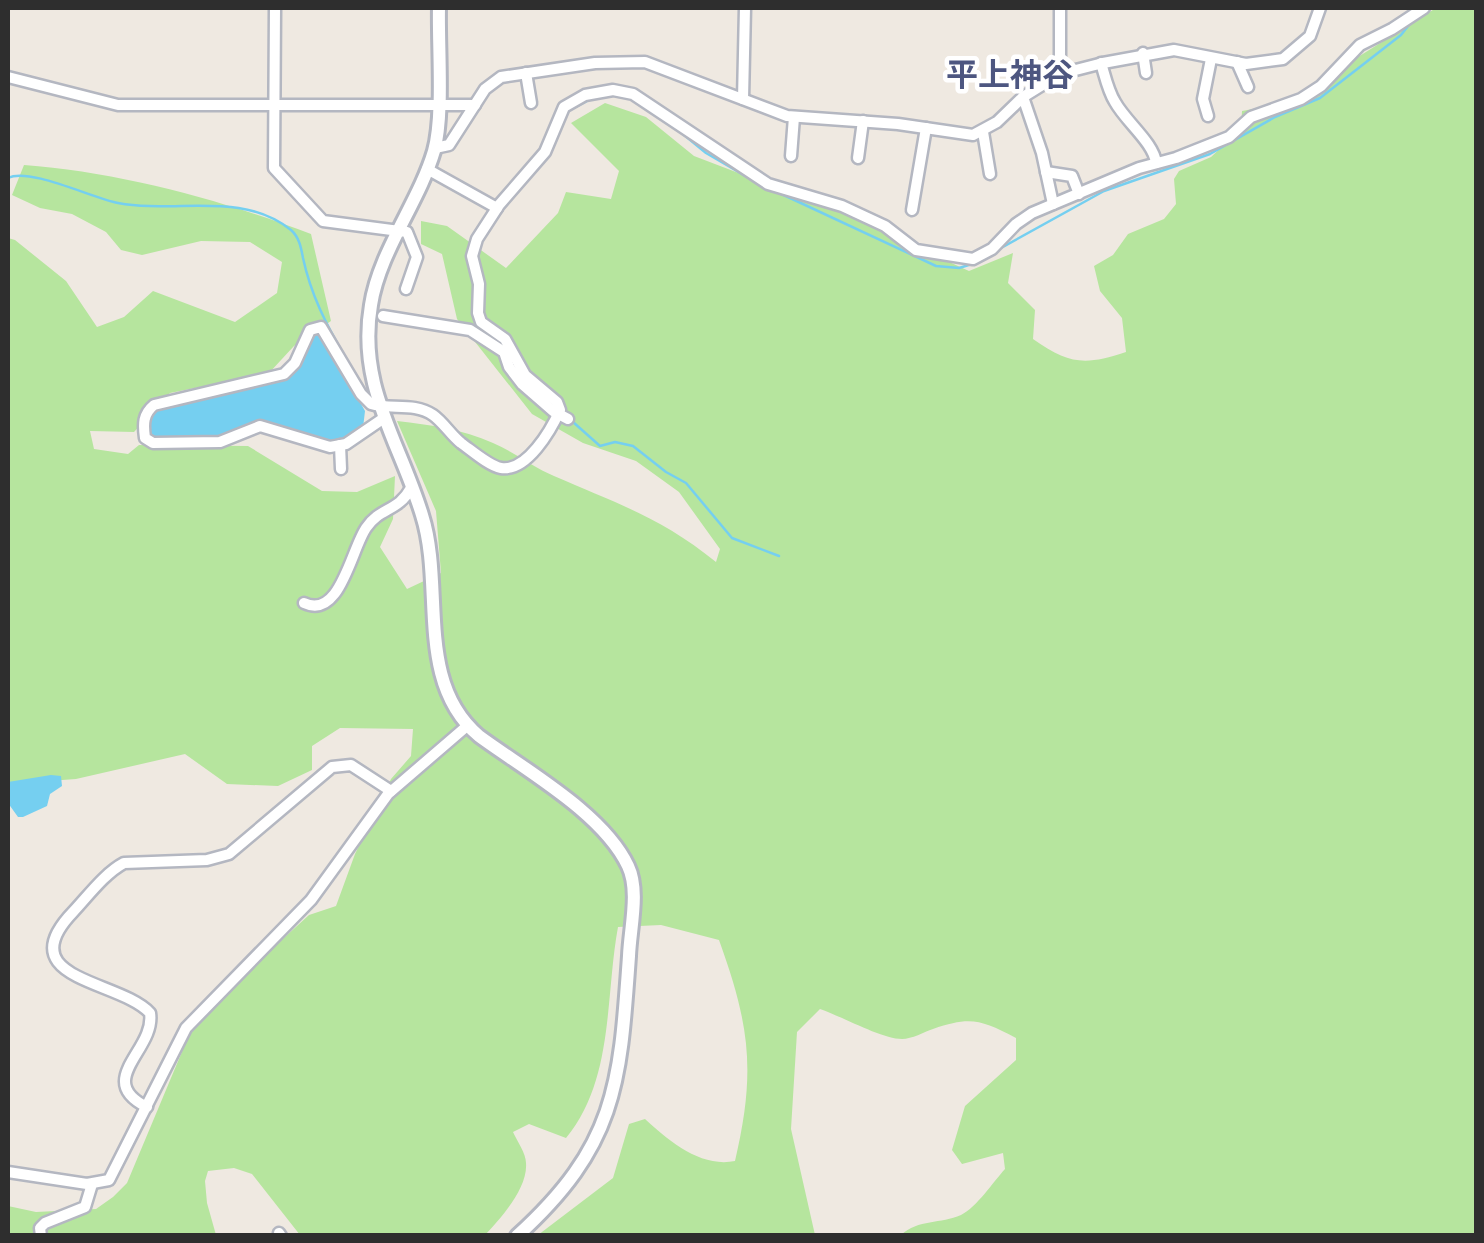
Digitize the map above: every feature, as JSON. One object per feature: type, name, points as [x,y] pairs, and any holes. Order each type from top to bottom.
[{"type":"street","points":[[275,8],[274,168],[318,217],[329,222],[407,232],[417,257],[406,289]]},
{"type":"street","points":[[439,8],[435,148],[371,302],[367,355],[381,412],[422,515],[428,541],[435,648],[448,692],[468,726],[584,814],[622,856],[634,884],[617,1084],[599,1132],[581,1164],[553,1200],[516,1236]]},
{"type":"street","points":[[743,99],[745,8]]},
{"type":"street","points":[[1060,8],[1060,74]]},
{"type":"street","points":[[435,148],[449,145],[492,82],[502,77],[595,64],[645,62],[794,117],[973,135],[1060,74],[1102,63],[1174,50],[1237,62],[1268,62],[1294,54],[1310,36],[1320,8]]},
{"type":"street","points":[[564,416],[557,402],[525,375],[505,339],[481,322],[479,284],[472,256],[477,239],[497,208],[545,152],[564,107],[573,98],[613,90],[643,99],[768,184],[842,206],[884,226],[916,250],[963,259],[981,257],[1024,218],[1053,204],[1228,137],[1251,117],[1308,95],[1360,45],[1424,8]]},
{"type":"street","points":[[1144,53],[1146,73]]},
{"type":"street","points":[[1208,116],[1203,99],[1211,59]]},
{"type":"street","points":[[1237,62],[1248,87]]},
{"type":"street","points":[[1102,63],[1113,99],[1151,147],[1156,163]]},
{"type":"street","points":[[526,73],[531,102]]},
{"type":"street","points":[[8,77],[118,105],[475,104]]},
{"type":"street","points":[[1023,97],[1053,204]]},
{"type":"street","points":[[791,156],[794,117]]},
{"type":"street","points":[[858,158],[863,121]]},
{"type":"street","points":[[912,210],[926,128]]},
{"type":"street","points":[[982,132],[990,174]]},
{"type":"street","points":[[427,169],[497,208]]},
{"type":"street","points":[[1046,172],[1072,176],[1079,194]]},
{"type":"street","points":[[382,316],[470,330],[504,352],[522,384],[564,416]]},
{"type":"street","points":[[381,412],[361,394],[326,332],[315,327],[307,335],[295,363],[284,374],[154,405],[144,418],[145,438],[154,443],[220,442],[260,426],[320,446],[340,445],[391,404],[432,414],[463,444],[493,465],[506,468],[520,465],[564,416]]},
{"type":"street","points":[[340,445],[341,469]]},
{"type":"street","points":[[304,602],[318,606],[331,600],[366,526],[400,505],[411,488]]},
{"type":"street","points":[[8,1172],[105,1183],[186,1028],[311,900],[391,792],[468,726]]},
{"type":"street","points":[[147,1107],[132,1098],[124,1084],[150,1028],[150,1013],[133,1000],[64,969],[54,955],[62,924],[124,863],[207,860],[228,854],[332,767],[352,765],[391,792]]},
{"type":"street","points":[[41,1236],[40,1228],[45,1224],[85,1206],[92,1184]]},
{"type":"green space","points":[[1436,8],[1476,8],[1476,1235],[901,1235],[915,1226],[961,1215],[1005,1169],[1003,1153],[962,1164],[952,1150],[965,1106],[1016,1060],[1016,1038],[967,1021],[910,1038],[894,1038],[820,1009],[797,1032],[791,1129],[815,1235],[538,1235],[613,1178],[629,1124],[645,1119],[698,1157],[735,1161],[747,1074],[738,998],[719,940],[661,925],[618,927],[605,1037],[593,1091],[566,1138],[529,1124],[513,1132],[525,1155],[523,1182],[485,1235],[300,1235],[252,1174],[234,1168],[208,1171],[205,1181],[216,1235],[8,1235],[8,1206],[36,1212],[96,1209],[127,1183],[189,1035],[309,915],[336,906],[355,854],[391,779],[411,756],[413,729],[340,728],[312,746],[312,770],[278,786],[227,784],[185,754],[76,779],[8,784],[8,238],[66,281],[97,327],[124,317],[153,291],[235,322],[277,293],[282,262],[250,242],[201,241],[142,255],[121,250],[106,232],[72,214],[40,208],[12,195],[24,165],[170,189],[311,234],[331,321],[294,346],[269,373],[170,393],[134,432],[90,431],[94,449],[128,454],[139,445],[248,446],[322,491],[357,492],[395,476],[393,519],[380,547],[407,589],[441,573],[436,511],[397,421],[434,426],[493,443],[546,472],[638,513],[716,562],[720,549],[679,492],[636,461],[583,443],[532,414],[457,319],[442,254],[421,244],[421,221],[447,226],[506,268],[558,213],[566,192],[611,199],[619,171],[571,123],[605,103],[646,117],[694,156],[833,209],[969,271],[1013,253],[1008,283],[1035,310],[1033,339],[1067,358],[1099,359],[1126,352],[1122,318],[1100,291],[1094,266],[1113,255],[1128,234],[1164,219],[1176,204],[1174,179],[1179,171],[1211,157],[1241,129],[1242,111],[1258,108],[1261,118]]},
{"type":"water","points":[[320,331],[365,411],[363,428],[347,437],[322,442],[260,422],[219,439],[148,436],[151,412],[166,405],[278,380],[310,336]]},
{"type":"water","points":[[61,776],[62,786],[50,794],[47,806],[18,817],[8,803],[8,782]]},
{"type":"waterway","points":[[775,191],[936,266],[959,268],[1104,191],[1210,154],[1275,117],[1320,98],[1401,35],[1412,21]]},
{"type":"waterway","points":[[565,117],[568,111],[591,99]]},
{"type":"waterway","points":[[678,130],[706,153],[754,181]]},
{"type":"waterway","points":[[8,178],[45,180],[118,203],[230,207],[272,218],[298,239],[315,297],[345,357]]},
{"type":"waterway","points":[[431,419],[453,442]]},
{"type":"waterway","points":[[553,432],[564,419]]},
{"type":"waterway","points":[[573,422],[600,446],[615,442],[633,446],[686,483],[732,538],[779,556]]},
{"type":"waterway","points":[[496,472],[512,472]]},
{"type":"district","name":"平上神谷","points":[[1010,75]]}]
